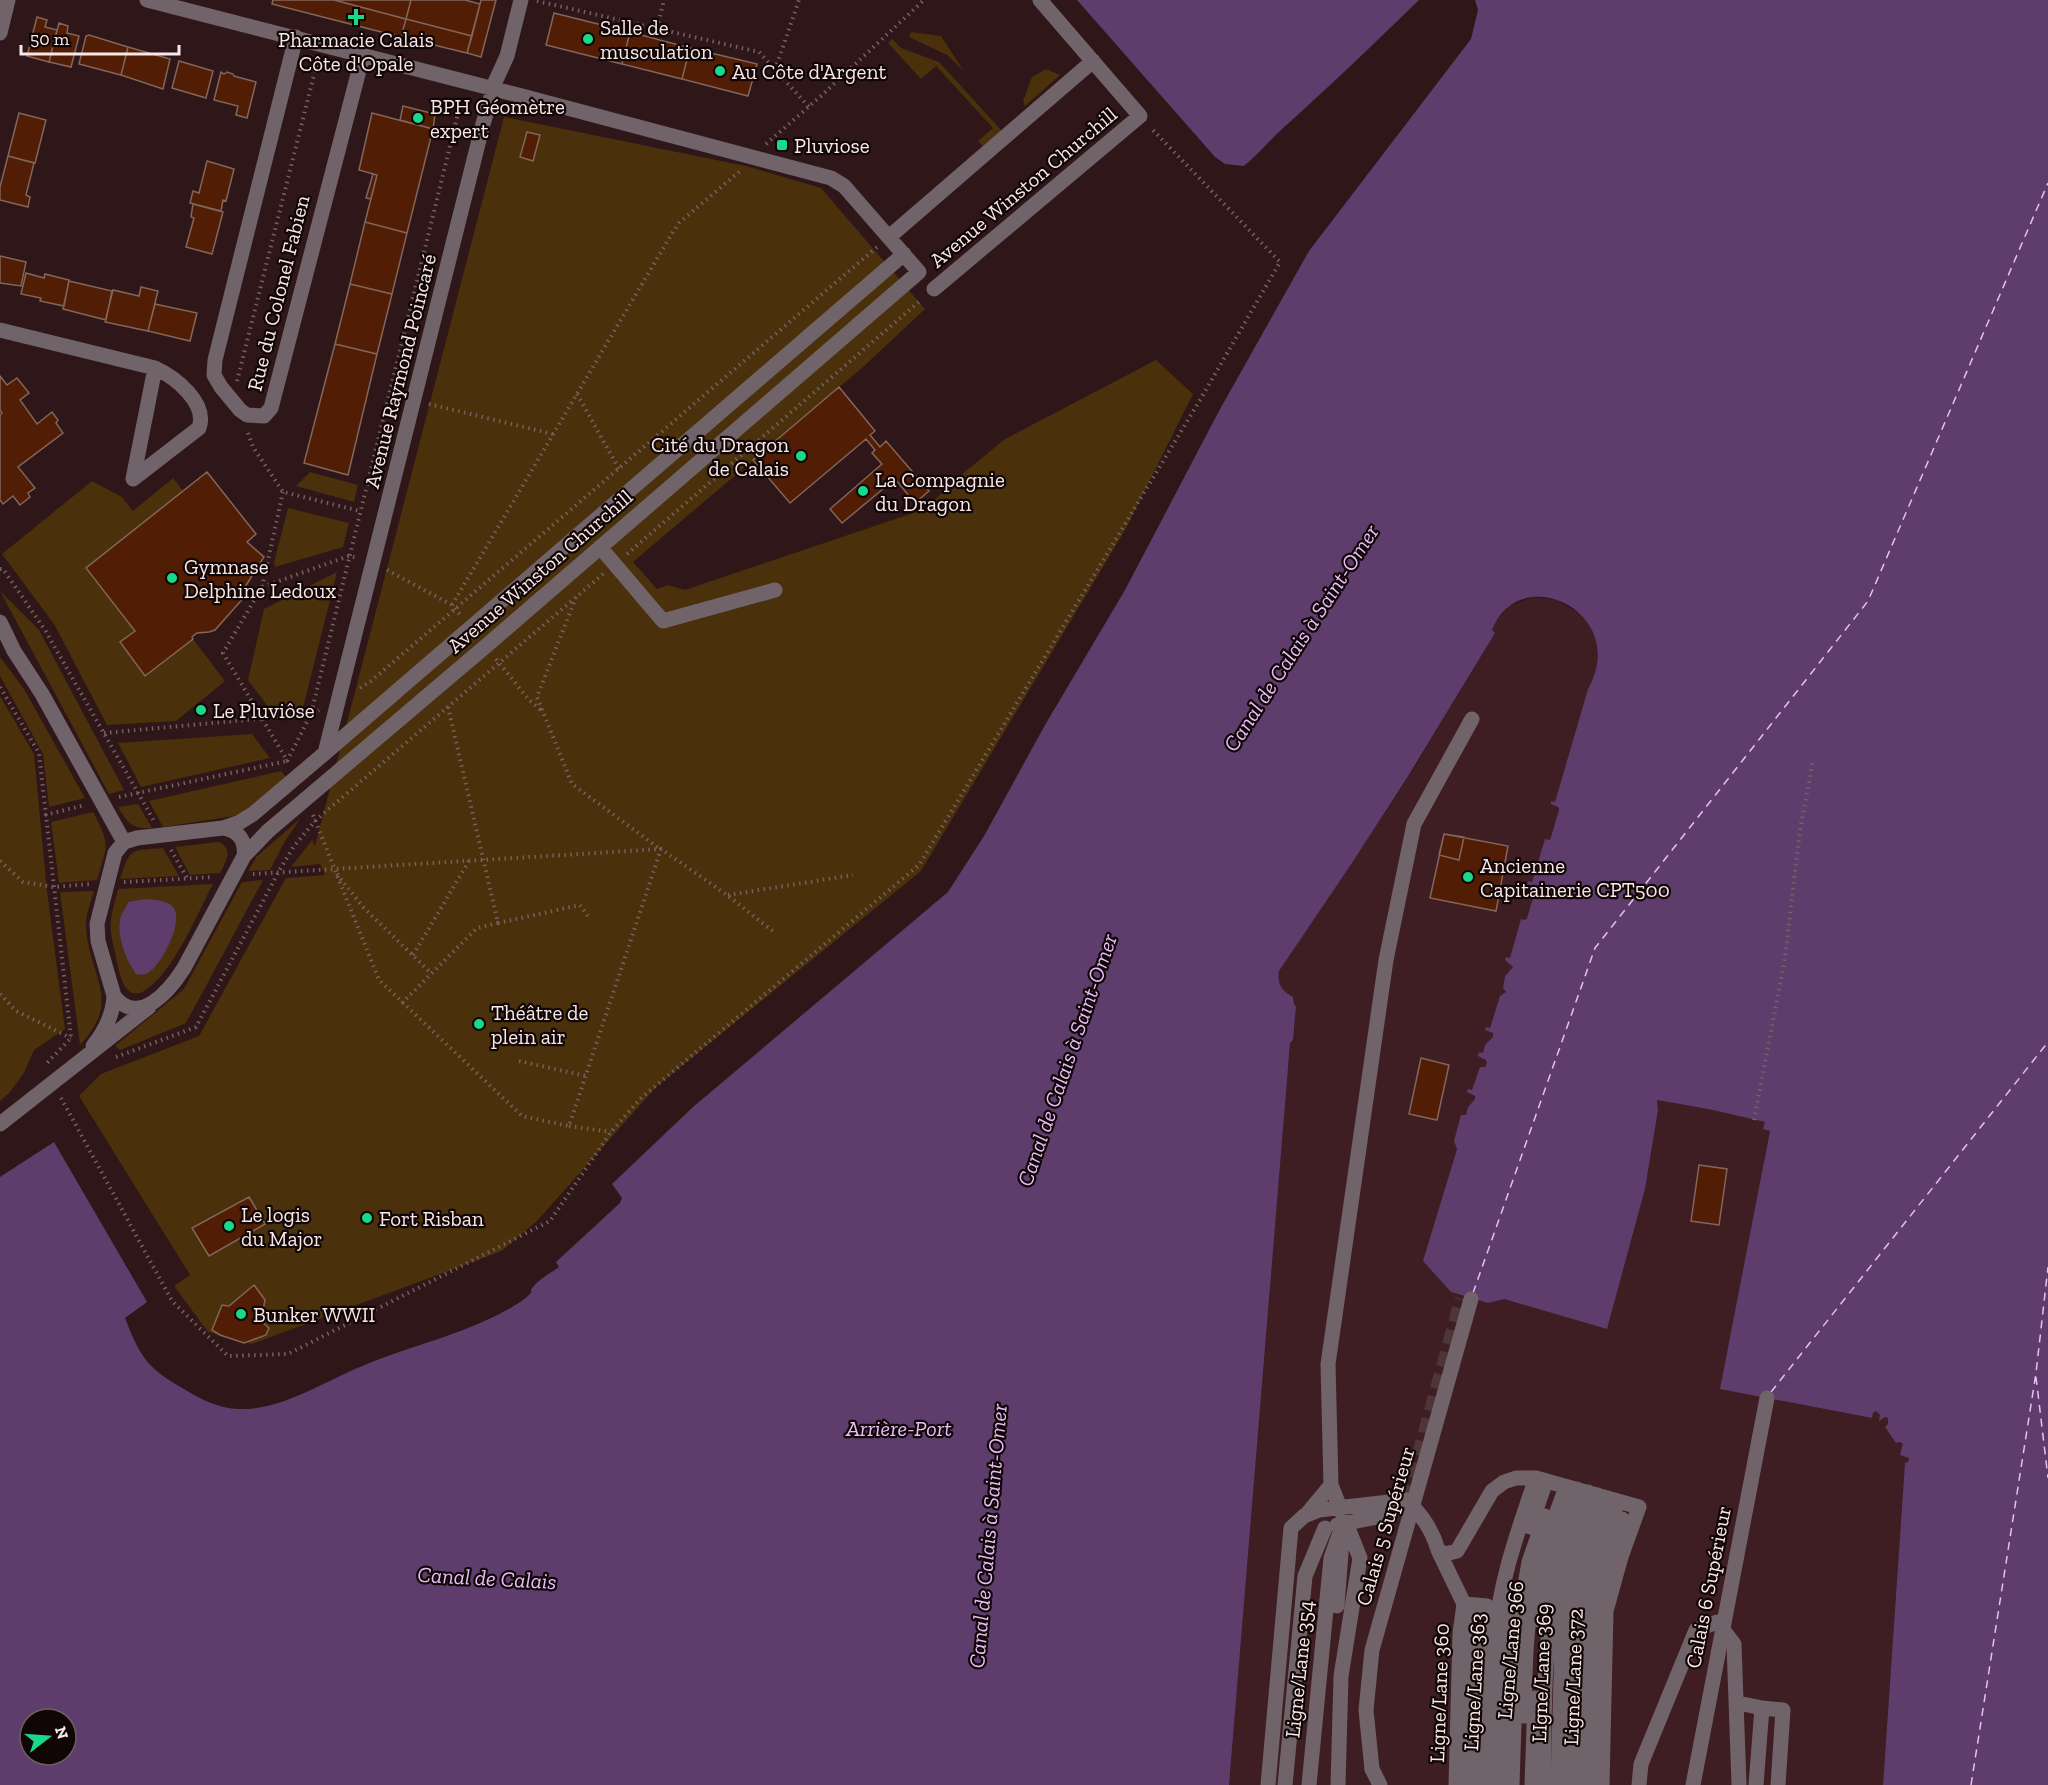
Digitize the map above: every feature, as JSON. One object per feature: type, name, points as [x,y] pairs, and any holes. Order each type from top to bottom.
[{"type":"street","points":[[0,33],[8,0]]},
{"type":"street","points":[[147,0],[822,175],[838,181],[904,254]]},
{"type":"street","name":"Avenue Raymond Poincaré","points":[[325,753],[493,89],[507,56],[521,0]]},
{"type":"street","points":[[1040,0],[1140,116]]},
{"type":"street","name":"Rue du Colonel Fabien","points":[[296,37],[215,360],[214,375],[236,405],[247,415],[264,416],[271,408],[363,55]]},
{"type":"street","points":[[889,237],[1093,61]]},
{"type":"street","name":"Avenue Winston Churchill","points":[[934,289],[1140,116]]},
{"type":"street","name":"Avenue Winston Churchill","points":[[81,1059],[154,1003],[173,984],[184,968],[244,855],[268,831],[919,272],[904,254],[253,814],[223,828],[136,838],[124,842]]},
{"type":"street","points":[[0,330],[155,368],[177,381],[198,406],[202,421],[199,428],[133,479],[155,368]]},
{"type":"street","points":[[600,547],[663,621],[776,590]]},
{"type":"street","points":[[0,622],[14,651],[42,694],[124,842],[115,853],[97,924],[97,933],[114,996],[120,1004],[131,1008],[154,1003]]},
{"type":"street","points":[[0,635],[14,651]]},
{"type":"street","points":[[1338,1785],[1341,1676],[1360,1558],[1331,1485],[1328,1364],[1386,960],[1414,824],[1472,719]]},
{"type":"street","points":[[223,828],[239,834],[244,844],[244,855]]},
{"type":"street","points":[[0,1124],[81,1059],[94,1045],[107,1025],[112,1012],[114,996]]},
{"type":"street","name":"Calais 5 Supérieur","points":[[1380,1785],[1372,1769],[1366,1710],[1372,1650],[1471,1299]]},
{"type":"street","name":"Calais 6 Supérieur","points":[[1693,1785],[1767,1398]]},
{"type":"street","points":[[1438,1550],[1445,1554],[1456,1551],[1492,1491],[1503,1482],[1516,1479],[1587,1492]]},
{"type":"street","points":[[1268,1785],[1291,1528],[1331,1485]]},
{"type":"street","points":[[1501,1785],[1505,1647],[1509,1605],[1519,1559],[1587,1492]]},
{"type":"street","points":[[1512,1785],[1515,1660],[1521,1605],[1529,1562],[1587,1492]]},
{"type":"street","points":[[1532,1785],[1536,1648],[1542,1603],[1556,1548],[1587,1492]]},
{"type":"street","points":[[1544,1785],[1547,1654],[1552,1608],[1562,1563],[1587,1492]]},
{"type":"street","points":[[1569,1785],[1574,1612],[1581,1575],[1587,1492]]},
{"type":"street","points":[[1580,1785],[1584,1612],[1595,1566],[1587,1492]]},
{"type":"street","points":[[1587,1492],[1621,1557],[1606,1611],[1602,1785]]},
{"type":"street","name":"Ligne/Lane 363","points":[[1491,1785],[1495,1638],[1511,1552],[1587,1492]]},
{"type":"street","name":"Ligne/Lane 366","points":[[1522,1785],[1526,1654],[1533,1592],[1544,1548],[1587,1492]]},
{"type":"street","name":"LIgne/Lane 369","points":[[1558,1785],[1563,1607],[1587,1492]]},
{"type":"street","name":"Ligne/Lane 372","points":[[1587,1492],[1599,1589],[1595,1611],[1590,1785]]},
{"type":"street","points":[[1304,1516],[1319,1510],[1407,1500]]},
{"type":"street","points":[[1407,1500],[1424,1518],[1434,1534],[1438,1550],[1476,1605],[1484,1640],[1479,1785]]},
{"type":"street","points":[[1285,1785],[1309,1577],[1325,1528],[1386,1515],[1407,1500]]},
{"type":"street","points":[[1319,1785],[1336,1559],[1345,1524]]},
{"type":"street","name":"Ligne/Lane 354","points":[[1309,1785],[1336,1559]]},
{"type":"street","points":[[1294,1785],[1309,1577]]},
{"type":"street","points":[[1468,1785],[1476,1605]]},
{"type":"street","name":"Ligne/Lane 360","points":[[1456,1785],[1460,1633],[1476,1605]]},
{"type":"street","points":[[1639,1785],[1641,1764],[1696,1630],[1717,1622],[1734,1644],[1738,1703],[1739,1785]]},
{"type":"street","points":[[1738,1703],[1772,1709]]},
{"type":"street","points":[[1756,1785],[1772,1709]]},
{"type":"street","points":[[1767,1785],[1772,1709]]},
{"type":"street","points":[[1772,1709],[1778,1785]]},
{"type":"path","points":[[533,0],[759,52],[808,107]]},
{"type":"path","points":[[657,28],[664,0]]},
{"type":"path","points":[[775,70],[799,0]]},
{"type":"path","points":[[452,605],[679,224],[746,166],[751,156],[924,0]]},
{"type":"path","points":[[322,44],[236,405],[253,447],[284,492],[361,511]]},
{"type":"path","points":[[287,761],[310,714],[466,82]]},
{"type":"path","points":[[61,1098],[172,1301],[228,1356],[288,1354],[550,1221],[611,1132],[640,1099],[919,866],[1200,400],[1280,262],[1140,116]]},
{"type":"path","name":"Avenue Winston Churchill","points":[[371,681],[889,237]]},
{"type":"path","points":[[577,394],[619,469]]},
{"type":"path","points":[[414,401],[553,434]]},
{"type":"path","points":[[284,492],[262,587],[223,653],[287,761]]},
{"type":"path","points":[[262,587],[349,556]]},
{"type":"path","points":[[0,569],[3,569],[45,630],[187,878]]},
{"type":"path","points":[[577,596],[537,698],[572,784],[727,895],[775,933]]},
{"type":"path","points":[[0,687],[39,753],[71,1038]]},
{"type":"path","points":[[448,706],[498,923]]},
{"type":"path","points":[[104,733],[310,714]]},
{"type":"path","points":[[45,815],[287,761]]},
{"type":"path","points":[[1754,1120],[1785,958],[1800,830],[1813,761]]},
{"type":"path","points":[[316,820],[333,869],[379,980],[522,1116],[611,1132]]},
{"type":"path","points":[[569,1126],[661,849]]},
{"type":"path","points":[[0,861],[23,882],[53,887],[661,849]]},
{"type":"path","points":[[413,955],[470,861]]},
{"type":"path","points":[[333,869],[363,907],[431,973]]},
{"type":"path","points":[[727,895],[854,875]]},
{"type":"path","points":[[402,1002],[477,928],[580,905],[590,919]]},
{"type":"path","points":[[0,994],[16,1011],[71,1038]]},
{"type":"path","points":[[40,1070],[71,1038]]},
{"type":"path","points":[[519,1061],[586,1076]]},
{"type":"shaded area","points":[[911,32],[941,36],[964,71],[947,55],[909,37]]},
{"type":"shaded area","points":[[892,39],[901,48],[939,62],[1002,131],[983,146],[978,141],[993,128],[936,66],[921,79],[888,43]]},
{"type":"shaded area","points":[[1046,69],[1060,75],[1025,106],[1023,101],[1032,77]]},
{"type":"shaded area","points":[[504,117],[746,166],[821,188],[925,309],[863,367],[633,562],[657,589],[668,585],[685,590],[925,509],[956,479],[1005,439],[1156,360],[1193,394],[1125,530],[921,871],[656,1087],[538,1220],[502,1251],[252,1344],[208,1332],[174,1286],[190,1275],[79,1096],[101,1074],[199,1036],[286,878],[325,875],[320,864],[291,867],[312,840],[315,846]]},
{"type":"shaded area","points":[[310,472],[358,485],[354,502],[296,486]]},
{"type":"shaded area","points":[[173,478],[183,491],[87,568],[135,631],[120,642],[145,676],[193,639],[225,681],[176,721],[107,725],[54,624],[2,554],[92,481],[122,497],[133,511]]},
{"type":"shaded area","points":[[288,508],[349,523],[343,547],[275,567],[274,562]]},
{"type":"shaded area","points":[[337,572],[302,712],[273,713],[248,680],[264,609]]},
{"type":"shaded area","points":[[0,591],[39,630],[124,790],[109,794]]},
{"type":"shaded area","points":[[1534,597],[1557,600],[1580,614],[1589,624],[1597,641],[1597,672],[1588,689],[1555,803],[1552,801],[1559,810],[1550,840],[1545,840],[1532,882],[1528,881],[1535,891],[1527,918],[1521,920],[1510,959],[1506,957],[1513,967],[1505,976],[1503,988],[1506,992],[1500,996],[1490,1029],[1487,1027],[1494,1036],[1487,1044],[1486,1067],[1480,1067],[1472,1090],[1469,1089],[1475,1099],[1468,1107],[1466,1115],[1462,1115],[1457,1148],[1424,1261],[1451,1292],[1488,1303],[1504,1299],[1607,1328],[1645,1189],[1658,1110],[1657,1100],[1765,1122],[1770,1131],[1764,1159],[1767,1398],[1872,1418],[1876,1411],[1883,1418],[1888,1418],[1889,1424],[1885,1427],[1896,1443],[1902,1442],[1904,1447],[1900,1454],[1909,1458],[1908,1463],[1905,1463],[1883,1785],[1229,1785],[1278,1172],[1290,1043],[1293,1040],[1296,1008],[1293,997],[1283,992],[1279,985],[1279,971],[1408,778],[1495,633],[1492,630],[1495,622],[1510,606]]},
{"type":"shaded area","points":[[0,657],[24,689],[85,798],[49,807],[43,754],[0,676]]},
{"type":"shaded area","points":[[0,696],[34,754],[47,891],[65,1029],[34,1050],[24,1073],[0,1101]]},
{"type":"shaded area","points":[[252,734],[270,758],[141,787],[118,743]]},
{"type":"shaded area","points":[[281,771],[286,777],[242,814],[234,816],[163,827],[149,801]]},
{"type":"shaded area","points":[[138,804],[152,828],[140,828],[131,824],[118,807]]},
{"type":"shaded area","points":[[93,812],[103,832],[106,846],[97,880],[59,883],[51,822]]},
{"type":"shaded area","points":[[301,818],[285,841],[270,870],[248,871],[257,856]]},
{"type":"shaded area","points":[[218,842],[226,848],[227,852],[220,873],[190,875],[175,847]]},
{"type":"shaded area","points":[[163,848],[179,876],[120,879],[133,852]]},
{"type":"shaded area","points":[[263,880],[186,1023],[120,1050],[115,1046],[184,989],[242,882]]},
{"type":"shaded area","points":[[213,884],[165,971],[144,991],[137,994],[131,992],[122,981],[111,932],[118,889]]},
{"type":"shaded area","points":[[94,891],[87,914],[86,927],[88,945],[102,1001],[100,1015],[93,1029],[80,1045],[60,892]]},
{"type":"water","points":[[1077,0],[1419,0],[1244,166],[1225,164],[1215,157]]},
{"type":"water","points":[[1475,0],[2048,0],[2048,1785],[1883,1785],[1905,1463],[1909,1458],[1900,1455],[1903,1444],[1896,1443],[1885,1427],[1888,1424],[1888,1418],[1885,1417],[1879,1421],[1880,1415],[1876,1411],[1872,1418],[1720,1389],[1770,1131],[1763,1129],[1765,1122],[1657,1100],[1658,1110],[1645,1189],[1607,1329],[1504,1299],[1488,1303],[1451,1292],[1423,1261],[1457,1149],[1454,1141],[1461,1115],[1466,1115],[1468,1107],[1475,1099],[1475,1096],[1467,1092],[1468,1089],[1472,1090],[1480,1067],[1485,1067],[1487,1063],[1478,1056],[1479,1052],[1483,1053],[1485,1045],[1493,1037],[1493,1033],[1485,1030],[1486,1027],[1490,1028],[1500,996],[1506,992],[1503,988],[1505,976],[1513,967],[1505,960],[1506,957],[1510,958],[1521,919],[1527,918],[1535,891],[1535,888],[1527,885],[1528,881],[1532,882],[1545,839],[1550,840],[1559,810],[1551,804],[1551,801],[1555,802],[1597,662],[1595,638],[1584,618],[1567,604],[1546,597],[1525,599],[1506,609],[1492,630],[1495,633],[1407,778],[1279,971],[1281,987],[1293,997],[1296,1007],[1293,1040],[1290,1043],[1229,1785],[0,1785],[0,1177],[54,1142],[147,1302],[125,1318],[135,1343],[147,1361],[162,1375],[203,1400],[225,1407],[255,1408],[288,1400],[352,1370],[487,1320],[524,1300],[538,1281],[559,1267],[556,1262],[620,1203],[622,1198],[612,1184],[693,1107],[948,892],[984,836],[1045,725],[1125,590],[1219,411],[1309,251],[1471,39],[1478,10]]},
{"type":"water","points":[[146,899],[172,906],[176,912],[176,920],[166,951],[149,972],[140,975],[136,974],[126,955],[119,927],[121,916],[128,902]]},
{"type":"building","points":[[273,0],[334,0],[406,19],[401,37],[272,4]]},
{"type":"building","points":[[334,0],[411,0],[406,19]]},
{"type":"building","points":[[411,0],[465,0],[480,4],[472,36],[406,19]]},
{"type":"building","points":[[481,0],[496,0],[481,57],[467,53]]},
{"type":"building","name":"Salle de musculation","points":[[554,13],[630,32],[622,64],[546,45]]},
{"type":"building","points":[[37,17],[47,20],[45,27],[57,30],[49,62],[27,56]]},
{"type":"building","points":[[406,19],[472,36],[467,53],[401,37]]},
{"type":"building","points":[[59,23],[68,26],[67,33],[79,36],[71,67],[49,62]]},
{"type":"building","points":[[630,32],[690,48],[682,79],[622,64]]},
{"type":"building","points":[[86,36],[128,47],[121,75],[79,64]]},
{"type":"building","points":[[128,47],[170,59],[163,89],[121,75]]},
{"type":"building","name":"Au Côte d'Argent","points":[[690,48],[757,64],[748,96],[682,79]]},
{"type":"building","points":[[179,61],[213,71],[206,98],[172,88]]},
{"type":"building","points":[[221,72],[256,82],[247,118],[236,115],[238,106],[214,100]]},
{"type":"building","name":"BPH Géomètre expert","points":[[403,106],[435,114],[433,129],[400,120]]},
{"type":"building","points":[[19,113],[46,120],[35,163],[8,156]]},
{"type":"building","points":[[372,113],[433,129],[407,233],[365,222],[377,175],[359,170]]},
{"type":"building","points":[[527,132],[540,135],[533,161],[520,157]]},
{"type":"building","points":[[8,156],[34,163],[26,195],[30,197],[28,207],[0,200],[0,187]]},
{"type":"building","points":[[207,161],[234,169],[226,201],[223,200],[221,211],[190,203],[193,191],[199,193]]},
{"type":"building","points":[[373,174],[377,175],[371,199],[366,198]]},
{"type":"building","points":[[193,204],[223,212],[212,254],[186,247],[194,218],[191,217]]},
{"type":"building","points":[[365,222],[407,233],[392,294],[350,284]]},
{"type":"building","points":[[0,256],[26,262],[21,286],[0,283]]},
{"type":"building","points":[[26,273],[44,278],[45,274],[69,280],[64,306],[21,294]]},
{"type":"building","points":[[69,281],[112,291],[106,320],[63,309]]},
{"type":"building","points":[[350,284],[392,294],[377,354],[335,344]]},
{"type":"building","points":[[141,287],[158,291],[148,331],[105,322],[113,290],[139,296]]},
{"type":"building","points":[[155,304],[197,313],[190,341],[148,331]]},
{"type":"building","points":[[335,344],[377,354],[348,475],[304,463]]},
{"type":"building","points":[[0,376],[7,385],[17,378],[29,393],[20,400],[37,424],[52,412],[63,433],[18,467],[35,488],[28,493],[30,497],[20,505],[13,496],[3,504],[0,500],[0,415],[2,413],[0,410]]},
{"type":"building","name":"Cité du Dragon de Calais","points":[[839,387],[875,431],[870,435],[880,447],[886,441],[929,491],[915,503],[895,479],[842,523],[830,509],[882,464],[872,453],[875,450],[866,439],[790,503],[753,460]]},
{"type":"building","name":"Gymnase Delphine Ledoux","points":[[207,472],[256,534],[247,542],[264,557],[245,587],[246,595],[215,630],[197,633],[192,637],[193,639],[145,676],[120,642],[135,631],[86,568]]},
{"type":"building","name":"Ancienne Capitainerie CPT500","points":[[1444,834],[1508,846],[1496,911],[1430,898]]},
{"type":"building","points":[[1444,834],[1464,837],[1459,860],[1439,855]]},
{"type":"building","points":[[1421,1058],[1449,1065],[1437,1120],[1409,1114]]},
{"type":"building","points":[[1699,1165],[1727,1169],[1719,1225],[1691,1221]]},
{"type":"building","name":"Le logis du Major","points":[[249,1197],[265,1224],[209,1256],[192,1228]]},
{"type":"building","name":"Bunker WWII","points":[[254,1285],[265,1300],[261,1321],[269,1328],[266,1335],[244,1343],[212,1330],[222,1305],[229,1306]]},
{"type":"ferry route","points":[[1473,1293],[1595,948],[1868,601],[2048,183]]},
{"type":"ferry route","points":[[1771,1392],[2048,1042]]},
{"type":"ferry route","points":[[1971,1785],[2036,1373],[2048,1267]]},
{"type":"ferry route","points":[[2036,1377],[2048,1478]]},
{"type":"tunnel","points":[[1407,1500],[1462,1299]]},
{"type":"place","name":"Pharmacie Calais Côte d'Opale","points":[[356,17]]},
{"type":"place","name":"Salle de musculation","points":[[588,39]]},
{"type":"place","name":"Au Côte d'Argent","points":[[720,71]]},
{"type":"place","name":"BPH Géomètre expert","points":[[418,118]]},
{"type":"place","name":"Pluviose","points":[[782,145]]},
{"type":"place","name":"Cité du Dragon de Calais","points":[[801,456]]},
{"type":"place","name":"La Compagnie du Dragon","points":[[863,491]]},
{"type":"place","name":"Gymnase Delphine Ledoux","points":[[172,578]]},
{"type":"place","name":"Le Pluviôse","points":[[201,710]]},
{"type":"place","name":"Ancienne Capitainerie CPT500","points":[[1468,877]]},
{"type":"place","name":"Théâtre de plein air","points":[[479,1024]]},
{"type":"place","name":"Fort Risban","points":[[367,1218]]},
{"type":"place","name":"Le logis du Major","points":[[229,1226]]},
{"type":"place","name":"Bunker WWII","points":[[241,1314]]},
{"type":"water label","name":"Canal de Calais à Saint-Omer","points":[[1301,638]]},
{"type":"water label","name":"Canal de Calais à Saint-Omer","points":[[1067,1060]]},
{"type":"water label","name":"Arrière-Port","points":[[899,1428]]},
{"type":"water label","name":"Canal de Calais à Saint-Omer","points":[[988,1536]]},
{"type":"water label","name":"Canal de Calais","points":[[487,1578]]}]
